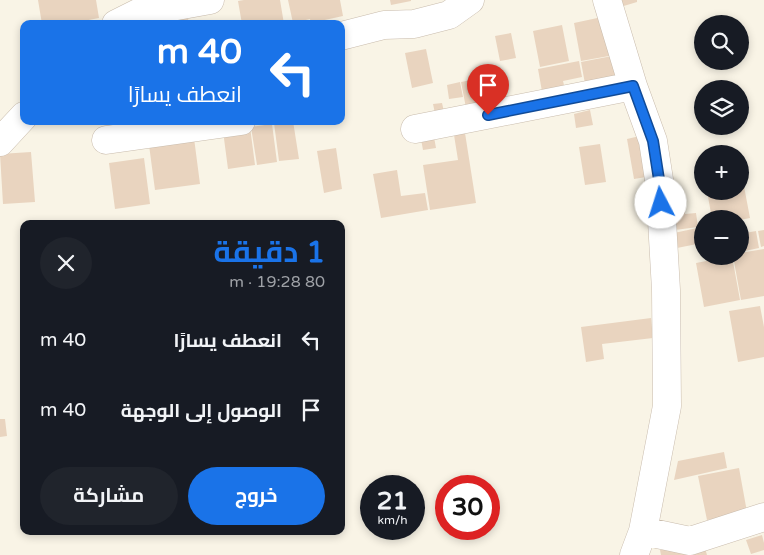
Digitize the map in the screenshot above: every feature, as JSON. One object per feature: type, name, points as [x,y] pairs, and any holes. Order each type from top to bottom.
[{"type":"street","points":[[123,20],[138,12],[210,0]]},
{"type":"street","points":[[345,35],[384,25],[414,24],[449,15],[470,0]]},
{"type":"street","points":[[607,0],[633,86],[653,141],[660,186],[666,290],[667,406],[638,543],[690,541],[764,516]]},
{"type":"street","points":[[415,129],[633,86]]},
{"type":"street","points":[[0,142],[20,120]]},
{"type":"street","points":[[106,140],[213,125]]},
{"type":"building","points":[[38,0],[96,0],[99,18],[89,20],[41,20]]},
{"type":"building","points":[[280,0],[283,20],[241,20],[238,1]]},
{"type":"building","points":[[288,0],[340,0],[343,16],[325,20],[292,20]]},
{"type":"building","points":[[390,0],[411,0],[411,1],[391,5]]},
{"type":"building","points":[[615,0],[637,0],[637,2],[617,8]]},
{"type":"building","points":[[187,13],[188,20],[156,20],[156,18]]},
{"type":"building","points":[[602,17],[609,56],[581,61],[574,23]]},
{"type":"building","points":[[562,25],[569,61],[540,67],[533,31]]},
{"type":"building","points":[[511,33],[516,58],[500,61],[495,36]]},
{"type":"building","points":[[426,49],[433,83],[412,88],[405,53]]},
{"type":"building","points":[[612,56],[617,83],[586,89],[581,62]]},
{"type":"building","points":[[579,61],[582,77],[563,81],[566,93],[543,97],[538,69]]},
{"type":"building","points":[[498,77],[503,101],[487,105],[483,80]]},
{"type":"building","points":[[481,78],[486,109],[467,113],[461,82]]},
{"type":"building","points":[[460,82],[463,97],[449,99],[447,85]]},
{"type":"building","points":[[442,103],[445,116],[436,118],[433,104]]},
{"type":"building","points":[[590,110],[593,125],[576,128],[574,114]]},
{"type":"building","points":[[272,125],[277,162],[257,165],[251,127]]},
{"type":"building","points":[[274,125],[294,125],[299,159],[279,161]]},
{"type":"building","points":[[250,127],[255,165],[228,169],[223,131]]},
{"type":"building","points":[[465,133],[476,203],[430,210],[423,165],[458,160],[454,135]]},
{"type":"building","points":[[644,135],[652,176],[634,179],[627,139]]},
{"type":"building","points":[[434,137],[436,148],[423,150],[421,139]]},
{"type":"building","points":[[194,138],[200,184],[155,190],[149,145]]},
{"type":"building","points":[[600,144],[606,182],[585,185],[579,147]]},
{"type":"building","points":[[336,148],[342,189],[324,193],[317,151]]},
{"type":"building","points":[[31,152],[35,202],[3,204],[0,154]]},
{"type":"building","points":[[144,158],[150,204],[115,209],[109,163]]},
{"type":"building","points":[[397,170],[401,196],[425,193],[428,210],[381,218],[373,174]]},
{"type":"building","points":[[684,196],[685,214],[694,213],[694,228],[675,230],[671,198]]},
{"type":"building","points":[[709,200],[747,200],[748,210],[710,210]]},
{"type":"building","points":[[694,229],[694,245],[677,248],[674,233]]},
{"type":"building","points":[[764,230],[764,246],[761,247],[758,231]]},
{"type":"building","points":[[756,231],[759,248],[749,250],[749,232]]},
{"type":"building","points":[[764,249],[764,296],[741,300],[735,265],[749,265],[749,252]]},
{"type":"building","points":[[696,265],[734,265],[740,300],[704,307]]},
{"type":"building","points":[[760,306],[764,327],[764,357],[738,362],[729,311]]},
{"type":"building","points":[[651,318],[653,338],[602,344],[604,359],[586,362],[581,327]]},
{"type":"building","points":[[0,419],[5,419],[7,436],[0,437]]},
{"type":"building","points":[[724,452],[727,468],[674,480],[678,461]]},
{"type":"building","points":[[739,468],[747,512],[707,520],[698,476]]},
{"type":"building","points":[[762,535],[764,550],[751,554],[746,540]]},
{"type":"building","points":[[705,548],[707,555],[661,555],[660,550]]},
{"type":"route","points":[[488,115],[633,86],[653,141],[661,203]]}]
